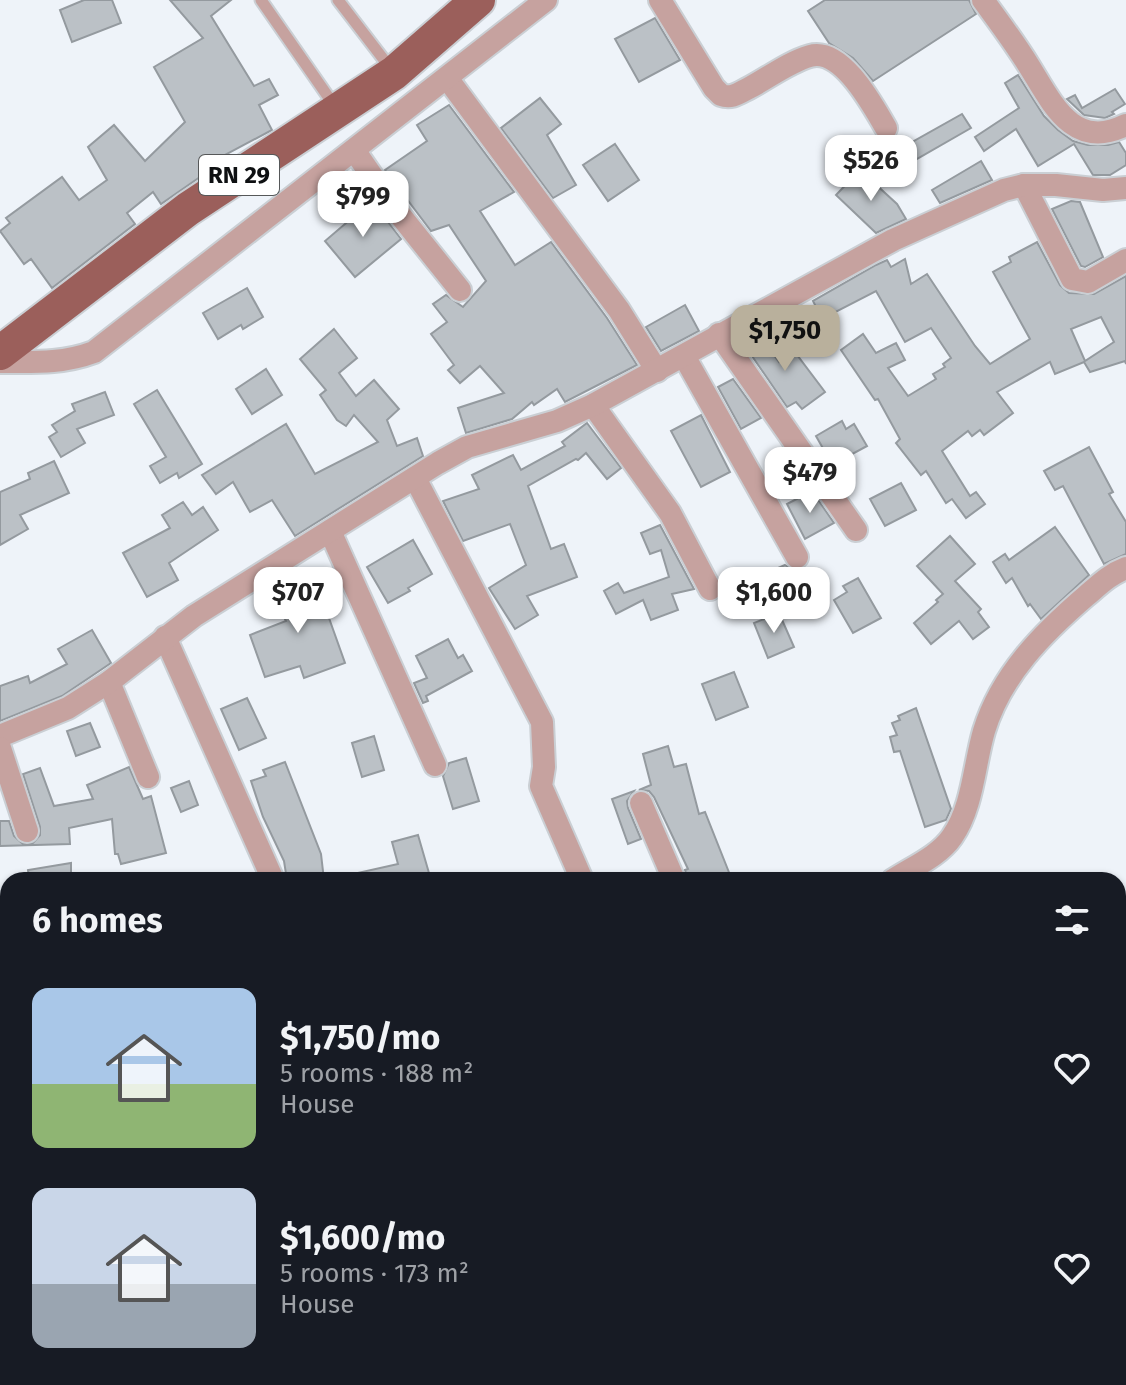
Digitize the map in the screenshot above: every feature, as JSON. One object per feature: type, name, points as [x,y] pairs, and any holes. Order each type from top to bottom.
[{"type":"main road","name":"RN 29","points":[[0,353],[188,209],[394,73],[478,0]]},
{"type":"street","points":[[0,362],[51,363],[73,360],[94,352],[546,0]]},
{"type":"street","points":[[660,0],[721,95],[736,95],[812,55],[826,56],[862,88],[886,128]]},
{"type":"street","points":[[983,0],[1063,119],[1097,133],[1126,125]]},
{"type":"street","points":[[447,78],[619,310],[657,371]]},
{"type":"street","points":[[354,150],[392,205],[460,290]]},
{"type":"street","points":[[1024,185],[1072,279],[1088,282],[1126,260]]},
{"type":"street","points":[[0,736],[68,708],[109,682],[165,637],[232,591],[467,447],[557,421],[593,405],[893,240],[970,203],[1024,185],[1103,190],[1126,188]]},
{"type":"street","points":[[719,334],[856,530]]},
{"type":"street","points":[[684,356],[797,557]]},
{"type":"street","points":[[593,405],[670,513],[710,589]]},
{"type":"street","points":[[415,478],[542,722],[544,767],[541,786],[579,872]]},
{"type":"street","points":[[330,531],[435,765]]},
{"type":"street","points":[[906,872],[943,848],[957,829],[970,793],[990,713],[1010,676],[1063,616],[1114,572],[1126,568]]},
{"type":"street","points":[[165,637],[269,872]]},
{"type":"street","points":[[109,682],[148,777]]},
{"type":"street","points":[[0,748],[27,831]]},
{"type":"street","points":[[641,803],[671,872]]},
{"type":"lane","points":[[261,0],[338,110]]},
{"type":"lane","points":[[338,0],[394,73]]},
{"type":"building","points":[[84,0],[112,0],[121,23],[72,42],[60,10]]},
{"type":"building","points":[[170,0],[231,0],[211,16],[254,86],[269,79],[278,95],[259,105],[272,130],[206,165],[210,170],[161,204],[153,192],[127,213],[135,224],[52,288],[31,259],[24,264],[0,231],[10,223],[6,218],[62,177],[79,200],[107,180],[88,147],[114,125],[145,161],[185,122],[154,67],[203,38]]},
{"type":"building","points":[[825,0],[969,0],[976,14],[873,81],[853,58],[829,43],[808,11]]},
{"type":"building","points":[[655,18],[680,60],[639,82],[615,39]]},
{"type":"building","points":[[1018,75],[1044,116],[1058,130],[1073,141],[1088,145],[1119,142],[1126,153],[1126,165],[1110,175],[1093,175],[1074,144],[1038,166],[1016,129],[984,151],[975,137],[1019,108],[1005,83]]},
{"type":"building","points":[[1115,89],[1125,104],[1105,118],[1084,115],[1067,99],[1075,95],[1082,108]]},
{"type":"building","points":[[540,98],[561,124],[547,135],[576,185],[553,198],[501,128]]},
{"type":"building","points":[[449,105],[514,192],[480,211],[515,265],[551,242],[637,365],[565,402],[557,389],[534,405],[532,402],[512,419],[466,433],[458,408],[504,393],[480,366],[460,383],[448,370],[454,365],[431,334],[447,322],[433,304],[446,295],[463,307],[486,281],[449,225],[431,231],[385,170],[427,141],[417,125]]},
{"type":"building","points":[[962,114],[971,128],[915,160],[907,145]]},
{"type":"building","points":[[615,144],[639,180],[608,201],[583,165]]},
{"type":"building","points":[[981,161],[992,180],[940,203],[932,190]]},
{"type":"building","points":[[860,170],[897,204],[906,219],[876,233],[836,195]]},
{"type":"building","points":[[372,201],[401,239],[355,277],[325,241]]},
{"type":"building","points":[[1071,201],[1080,202],[1103,257],[1085,267],[1081,266],[1052,209]]},
{"type":"building","points":[[1037,242],[1060,285],[1069,293],[1094,294],[1126,276],[1126,364],[1125,361],[1090,372],[1084,362],[1055,374],[1050,362],[997,392],[1013,413],[984,435],[980,430],[972,436],[968,431],[942,451],[970,496],[976,492],[985,504],[966,518],[952,499],[946,503],[926,471],[921,475],[896,443],[900,439],[878,399],[875,400],[841,350],[863,334],[876,353],[896,343],[905,360],[888,368],[908,396],[936,379],[933,374],[945,367],[943,364],[951,358],[931,328],[905,342],[876,291],[822,319],[813,301],[876,265],[887,260],[891,267],[905,259],[911,284],[927,274],[990,364],[1030,339],[993,272],[1011,262],[1009,257]],"holes":[[[1101,317],[1114,342],[1085,361],[1071,329]]]},
{"type":"building","points":[[247,288],[263,317],[243,329],[241,325],[218,339],[203,313]]},
{"type":"building","points":[[685,305],[699,331],[661,351],[646,327]]},
{"type":"building","points":[[334,329],[357,358],[339,373],[356,396],[374,380],[399,409],[387,420],[397,446],[417,438],[423,456],[295,536],[272,500],[250,512],[233,482],[216,494],[202,475],[286,424],[315,474],[378,442],[354,415],[346,426],[337,420],[320,395],[326,390],[300,359]]},
{"type":"building","points":[[757,331],[779,362],[794,351],[825,392],[802,409],[796,402],[787,407],[741,340]]},
{"type":"building","points":[[266,369],[282,395],[252,414],[236,389]]},
{"type":"building","points":[[733,379],[761,418],[741,429],[718,387]]},
{"type":"building","points":[[157,390],[202,464],[179,478],[177,473],[160,483],[150,466],[166,457],[134,404]]},
{"type":"building","points":[[105,392],[114,415],[77,429],[85,443],[61,457],[49,437],[57,432],[52,425],[75,411],[72,404]]},
{"type":"building","points":[[701,415],[730,472],[701,487],[671,431]]},
{"type":"building","points":[[842,421],[846,429],[854,424],[867,446],[845,458],[841,452],[829,459],[816,436]]},
{"type":"building","points":[[587,423],[621,468],[607,479],[586,453],[528,486],[551,549],[564,544],[577,577],[527,596],[538,615],[515,629],[489,588],[526,565],[510,524],[463,541],[443,501],[479,489],[472,475],[513,455],[521,470],[565,446],[562,442]]},
{"type":"building","points":[[1089,447],[1113,492],[1109,494],[1126,522],[1126,554],[1104,564],[1063,486],[1055,490],[1044,471]]},
{"type":"building","points":[[54,461],[69,493],[20,515],[28,529],[0,545],[0,492],[30,479],[28,473]]},
{"type":"building","points":[[901,483],[916,510],[885,526],[870,499]]},
{"type":"building","points":[[812,491],[834,523],[805,539],[787,504]]},
{"type":"building","points":[[183,502],[192,515],[203,507],[218,530],[169,563],[178,580],[147,597],[123,553],[170,528],[162,515]]},
{"type":"building","points":[[660,525],[694,589],[672,594],[678,610],[651,620],[643,600],[616,614],[604,591],[618,583],[624,593],[669,577],[661,550],[650,554],[641,533]]},
{"type":"building","points":[[1055,527],[1089,575],[1041,619],[1030,604],[1028,606],[1012,578],[1006,583],[993,562],[1005,554],[1009,560]]},
{"type":"building","points":[[950,536],[975,564],[955,581],[981,609],[978,612],[989,627],[973,639],[959,621],[931,644],[914,623],[943,594],[917,566]]},
{"type":"building","points":[[413,540],[432,574],[388,603],[367,567]]},
{"type":"building","points":[[785,565],[791,569],[806,603],[780,615],[762,575]]},
{"type":"building","points":[[304,575],[318,611],[325,607],[345,663],[304,678],[300,666],[265,677],[250,635],[286,621],[271,592]]},
{"type":"building","points":[[858,578],[881,618],[853,633],[834,600],[847,592],[843,586]]},
{"type":"building","points":[[779,613],[794,647],[768,658],[754,623]]},
{"type":"building","points":[[92,630],[111,663],[62,696],[0,721],[0,686],[28,676],[30,683],[67,664],[58,649]]},
{"type":"building","points":[[448,639],[458,658],[463,655],[472,671],[426,696],[428,701],[423,703],[414,683],[427,678],[416,656]]},
{"type":"building","points":[[734,672],[748,707],[716,720],[702,684]]},
{"type":"building","points":[[247,698],[266,738],[239,750],[221,709]]},
{"type":"building","points":[[916,708],[951,809],[946,820],[925,827],[900,751],[894,752],[890,737],[897,735],[892,723],[900,720],[898,716]]},
{"type":"building","points":[[90,723],[100,747],[76,756],[67,731]]},
{"type":"building","points":[[374,736],[384,770],[362,777],[352,743]]},
{"type":"building","points":[[668,746],[674,767],[686,764],[699,814],[705,812],[729,872],[686,872],[688,869],[654,797],[649,791],[639,790],[651,785],[643,754]]},
{"type":"building","points":[[466,758],[479,801],[453,809],[443,776],[449,763]]},
{"type":"building","points":[[285,762],[321,854],[323,872],[286,872],[251,781],[266,776],[263,770]]},
{"type":"building","points":[[129,767],[143,799],[151,796],[166,853],[121,864],[118,854],[115,854],[112,819],[69,828],[70,844],[0,846],[0,821],[9,821],[14,836],[23,844],[32,844],[40,835],[23,774],[40,768],[54,806],[93,799],[87,785]]},
{"type":"building","points":[[189,781],[198,805],[181,812],[171,788]]},
{"type":"building","points":[[634,791],[627,801],[628,808],[641,839],[628,844],[612,799]]},
{"type":"building","points":[[418,835],[429,872],[362,872],[398,864],[392,842]]},
{"type":"building","points":[[71,863],[71,872],[28,870]]}]
